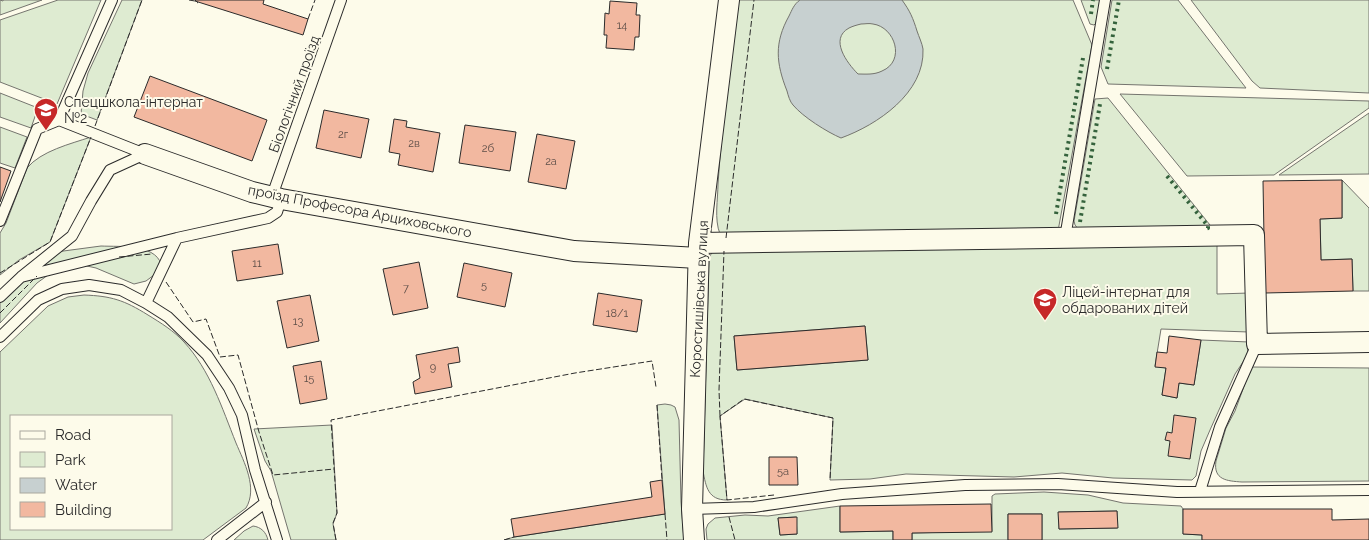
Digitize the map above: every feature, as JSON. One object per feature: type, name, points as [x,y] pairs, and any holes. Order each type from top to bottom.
[{"type":"street","name":"Коростишівська вулиця","points":[[694,540],[692,509],[699,251],[728,0]]},
{"type":"street","name":"проїзд Професора Арциховського","points":[[145,154],[252,192],[276,198],[574,251],[699,251],[1064,238],[1254,235],[1257,344]]},
{"type":"street","points":[[1257,344],[1369,342]]},
{"type":"lane","points":[[59,120],[112,0]]},
{"type":"lane","name":"Біологічний проїзд","points":[[21,277],[177,238],[268,218],[277,212],[276,198],[341,0]]},
{"type":"lane","points":[[1064,238],[1105,0]]},
{"type":"lane","points":[[0,221],[37,129],[59,120],[145,154]]},
{"type":"lane","points":[[0,297],[21,277],[72,236],[110,170],[145,154]]},
{"type":"lane","points":[[146,303],[177,238]]},
{"type":"lane","points":[[0,337],[38,300],[62,289],[89,284],[122,290],[168,316],[207,355],[229,388],[242,415],[255,470],[277,540]]},
{"type":"lane","points":[[1200,491],[1220,427],[1257,344]]},
{"type":"lane","points":[[692,509],[754,507],[842,494],[965,485],[1058,484],[1177,492],[1369,490]]},
{"type":"lane","points":[[217,540],[266,502]]},
{"type":"green space","points":[[0,0],[3,1],[42,0],[0,15]]},
{"type":"green space","points":[[58,0],[101,0],[57,104],[0,82],[0,20]]},
{"type":"green space","points":[[122,0],[142,0],[97,120],[81,114],[83,91],[88,73]]},
{"type":"green space","points":[[739,0],[1073,0],[1092,45],[1058,231],[720,234],[717,216],[718,184]]},
{"type":"green space","points":[[1081,0],[1100,0],[1094,25],[1090,24]]},
{"type":"green space","points":[[1112,0],[1178,0],[1246,88],[1108,84],[1101,67]]},
{"type":"green space","points":[[1191,0],[1369,0],[1369,93],[1260,88],[1252,81]]},
{"type":"green space","points":[[0,93],[38,108],[31,128],[0,117]]},
{"type":"green space","points":[[1120,94],[1369,101],[1369,108],[1274,175],[1187,176]]},
{"type":"green space","points":[[1108,98],[1214,230],[1079,230],[1074,221],[1095,99]]},
{"type":"green space","points":[[1369,113],[1369,174],[1279,175]]},
{"type":"green space","points":[[0,127],[27,137],[15,168],[0,163]]},
{"type":"green space","points":[[91,137],[50,242],[19,260],[0,275],[0,233],[6,223],[27,168],[48,153],[65,145]]},
{"type":"green space","points":[[1342,180],[1369,208],[1369,291],[1353,291],[1352,259],[1321,260],[1320,219],[1342,218]]},
{"type":"green space","points":[[1217,242],[1217,294],[1249,293],[1249,332],[1161,329],[1155,366],[1166,368],[1162,395],[1177,398],[1179,383],[1194,385],[1201,340],[1249,342],[1247,356],[1235,374],[1210,430],[1201,451],[1196,476],[1192,480],[1113,478],[1062,473],[1014,477],[906,474],[870,479],[830,480],[833,418],[745,399],[720,416],[727,500],[721,499],[716,498],[709,492],[703,471],[709,259],[714,250]],"holes":[[[865,326],[868,360],[737,370],[734,336]]]},
{"type":"green space","points":[[101,246],[138,248],[147,251],[160,261],[162,269],[146,281],[134,284],[96,268],[78,264],[55,270],[37,283],[0,323],[0,295],[56,252]]},
{"type":"green space","points":[[84,295],[102,296],[124,302],[139,310],[167,327],[180,338],[193,353],[208,377],[246,467],[251,492],[246,508],[203,540],[0,540],[0,352],[48,306],[68,297]]},
{"type":"green space","points":[[1251,367],[1369,368],[1369,481],[1242,482],[1226,480],[1219,476],[1216,461],[1226,428],[1235,411]]},
{"type":"green space","points":[[665,404],[675,407],[679,420],[684,540],[504,540],[665,514],[657,405]]},
{"type":"green space","points":[[332,425],[337,513],[333,524],[336,540],[291,540],[271,471],[265,461],[254,429]]},
{"type":"green space","points":[[1044,492],[1088,495],[1123,503],[1181,506],[1183,509],[1183,534],[1202,535],[1202,540],[1042,540],[1042,514],[1008,514],[1008,540],[912,540],[912,533],[992,531],[992,496],[995,494]],"holes":[[[1117,511],[1117,528],[1059,529],[1059,512]]]},
{"type":"green space","points":[[840,506],[840,532],[893,531],[893,540],[707,540],[706,529],[708,524],[715,518],[745,515],[768,516]],"holes":[[[796,517],[797,534],[780,535],[778,518]]]},
{"type":"green space","points":[[253,526],[263,530],[268,540],[234,540],[244,531]]},
{"type":"water","points":[[800,0],[902,0],[911,15],[922,44],[922,65],[916,80],[907,93],[883,116],[841,138],[816,124],[797,110],[790,100],[783,81],[778,53],[779,44],[784,26],[793,7]],"holes":[[[863,24],[881,26],[887,31],[895,45],[896,53],[894,60],[882,71],[858,74],[849,64],[842,51],[840,38],[843,33],[850,27]]]},
{"type":"building","points":[[196,0],[264,0],[263,4],[308,19],[303,35]]},
{"type":"building","points":[[610,1],[637,3],[636,15],[640,15],[639,37],[635,37],[634,50],[606,48],[607,35],[604,35],[605,13],[609,14]]},
{"type":"building","points":[[150,76],[267,120],[252,161],[134,117]]},
{"type":"building","points":[[324,110],[369,119],[361,158],[316,148]]},
{"type":"building","points":[[394,119],[407,121],[406,127],[440,133],[433,172],[398,165],[400,154],[389,152]]},
{"type":"building","points":[[465,125],[516,132],[510,171],[459,163]]},
{"type":"building","points":[[537,134],[575,141],[566,189],[528,182]]},
{"type":"building","points":[[0,167],[11,171],[0,202]]},
{"type":"building","points":[[1342,180],[1342,218],[1320,219],[1321,260],[1352,259],[1353,291],[1265,293],[1263,181]]},
{"type":"building","points":[[278,244],[283,274],[237,281],[232,251]]},
{"type":"building","points":[[419,262],[428,308],[393,315],[383,269]]},
{"type":"building","points":[[464,263],[512,273],[505,307],[457,297]]},
{"type":"building","points":[[598,293],[642,300],[637,332],[593,325]]},
{"type":"building","points":[[310,295],[319,341],[287,348],[277,301]]},
{"type":"building","points":[[865,326],[868,360],[737,370],[734,336]]},
{"type":"building","points":[[1169,336],[1201,340],[1194,385],[1179,383],[1177,398],[1162,395],[1166,368],[1155,367],[1157,352],[1167,353]]},
{"type":"building","points":[[458,347],[460,362],[448,364],[452,387],[415,394],[413,382],[420,378],[416,355]]},
{"type":"building","points":[[321,361],[327,399],[300,404],[293,366]]},
{"type":"building","points":[[1174,415],[1196,418],[1190,459],[1168,456],[1170,441],[1165,440],[1167,432],[1172,433]]},
{"type":"building","points":[[769,457],[797,457],[798,485],[769,485]]},
{"type":"building","points":[[662,480],[665,514],[514,537],[511,519],[652,497],[650,482]]},
{"type":"building","points":[[991,504],[992,532],[912,533],[912,540],[893,540],[893,531],[840,532],[840,506]]},
{"type":"building","points":[[1183,509],[1332,509],[1332,520],[1369,519],[1369,540],[1202,540],[1202,535],[1183,534]]},
{"type":"building","points":[[1117,511],[1118,528],[1059,529],[1058,512]]},
{"type":"building","points":[[1008,514],[1042,514],[1042,540],[1008,540]]},
{"type":"building","points":[[797,517],[797,534],[780,535],[778,518]]},
{"type":"hedge","points":[[1091,14],[1093,0]]},
{"type":"hedge","points":[[1107,69],[1119,0]]},
{"type":"hedge","points":[[1056,214],[1083,58]]},
{"type":"hedge","points":[[1080,222],[1100,104]]},
{"type":"hedge","points":[[1167,176],[1208,226],[1205,229]]},
{"type":"fence","points":[[95,126],[142,0]]},
{"type":"fence","points":[[189,0],[198,3]]},
{"type":"fence","points":[[308,19],[315,0]]},
{"type":"fence","points":[[726,238],[754,0]]},
{"type":"fence","points":[[0,273],[50,242],[91,137]]},
{"type":"fence","points":[[720,416],[719,390],[724,251]]},
{"type":"fence","points":[[119,257],[152,254]]},
{"type":"fence","points":[[0,313],[37,276]]},
{"type":"fence","points":[[166,282],[193,322],[206,319],[220,357],[238,355],[273,475],[334,469]]},
{"type":"fence","points":[[336,540],[333,523],[337,513],[331,420],[575,373],[652,361],[656,387]]},
{"type":"fence","points":[[774,495],[727,500],[720,416],[744,399],[833,418],[830,480]]},
{"type":"fence","points":[[657,405],[662,480]]},
{"type":"fence","points":[[665,514],[667,540]]},
{"type":"fence","points":[[729,517],[735,540]]},
{"type":"fence","points":[[504,540],[514,537]]},
{"type":"place","name":"Спецшкола-інтернат №2","points":[[46,131]]},
{"type":"place","name":"Ліцей-інтернат для обдарованих дітей","points":[[1045,321]]}]
